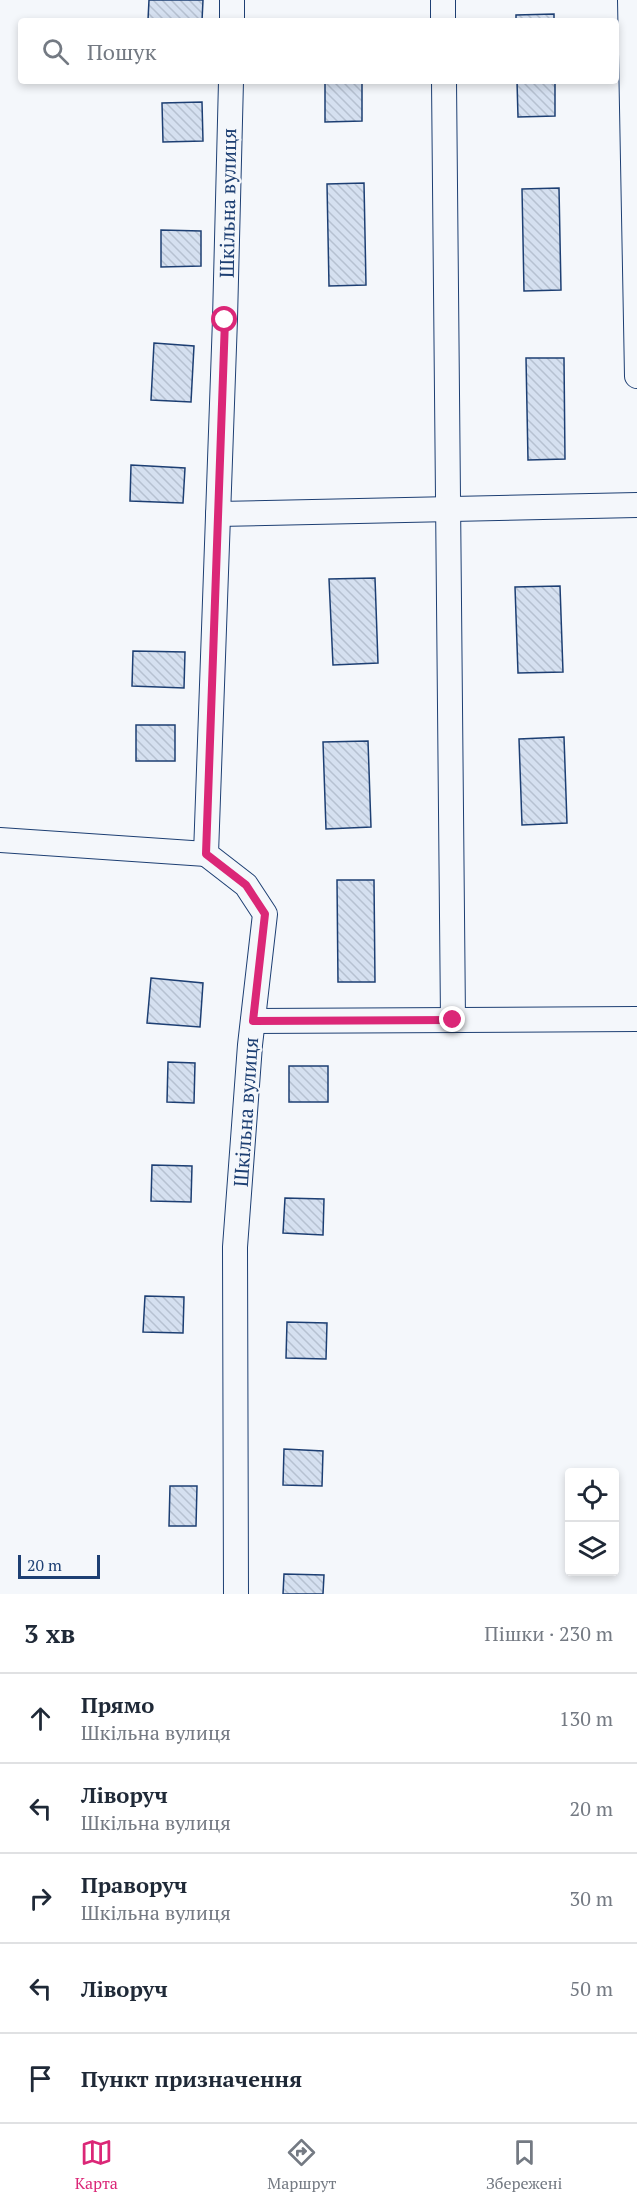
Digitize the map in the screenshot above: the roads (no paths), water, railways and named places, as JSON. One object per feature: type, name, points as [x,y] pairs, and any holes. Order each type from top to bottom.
[{"type":"street","points":[[232,0],[232,18]]},
{"type":"street","points":[[443,0],[443,18]]},
{"type":"street","points":[[630,0],[637,376]]},
{"type":"street","name":"Шкільна вулиця","points":[[231,84],[206,854],[246,885],[265,914],[253,1021],[236,1247],[236,1594]]},
{"type":"street","points":[[444,84],[450,509],[453,1020]]},
{"type":"street","points":[[218,514],[637,506]]},
{"type":"street","points":[[0,840],[206,854]]},
{"type":"street","points":[[253,1021],[637,1019]]}]
